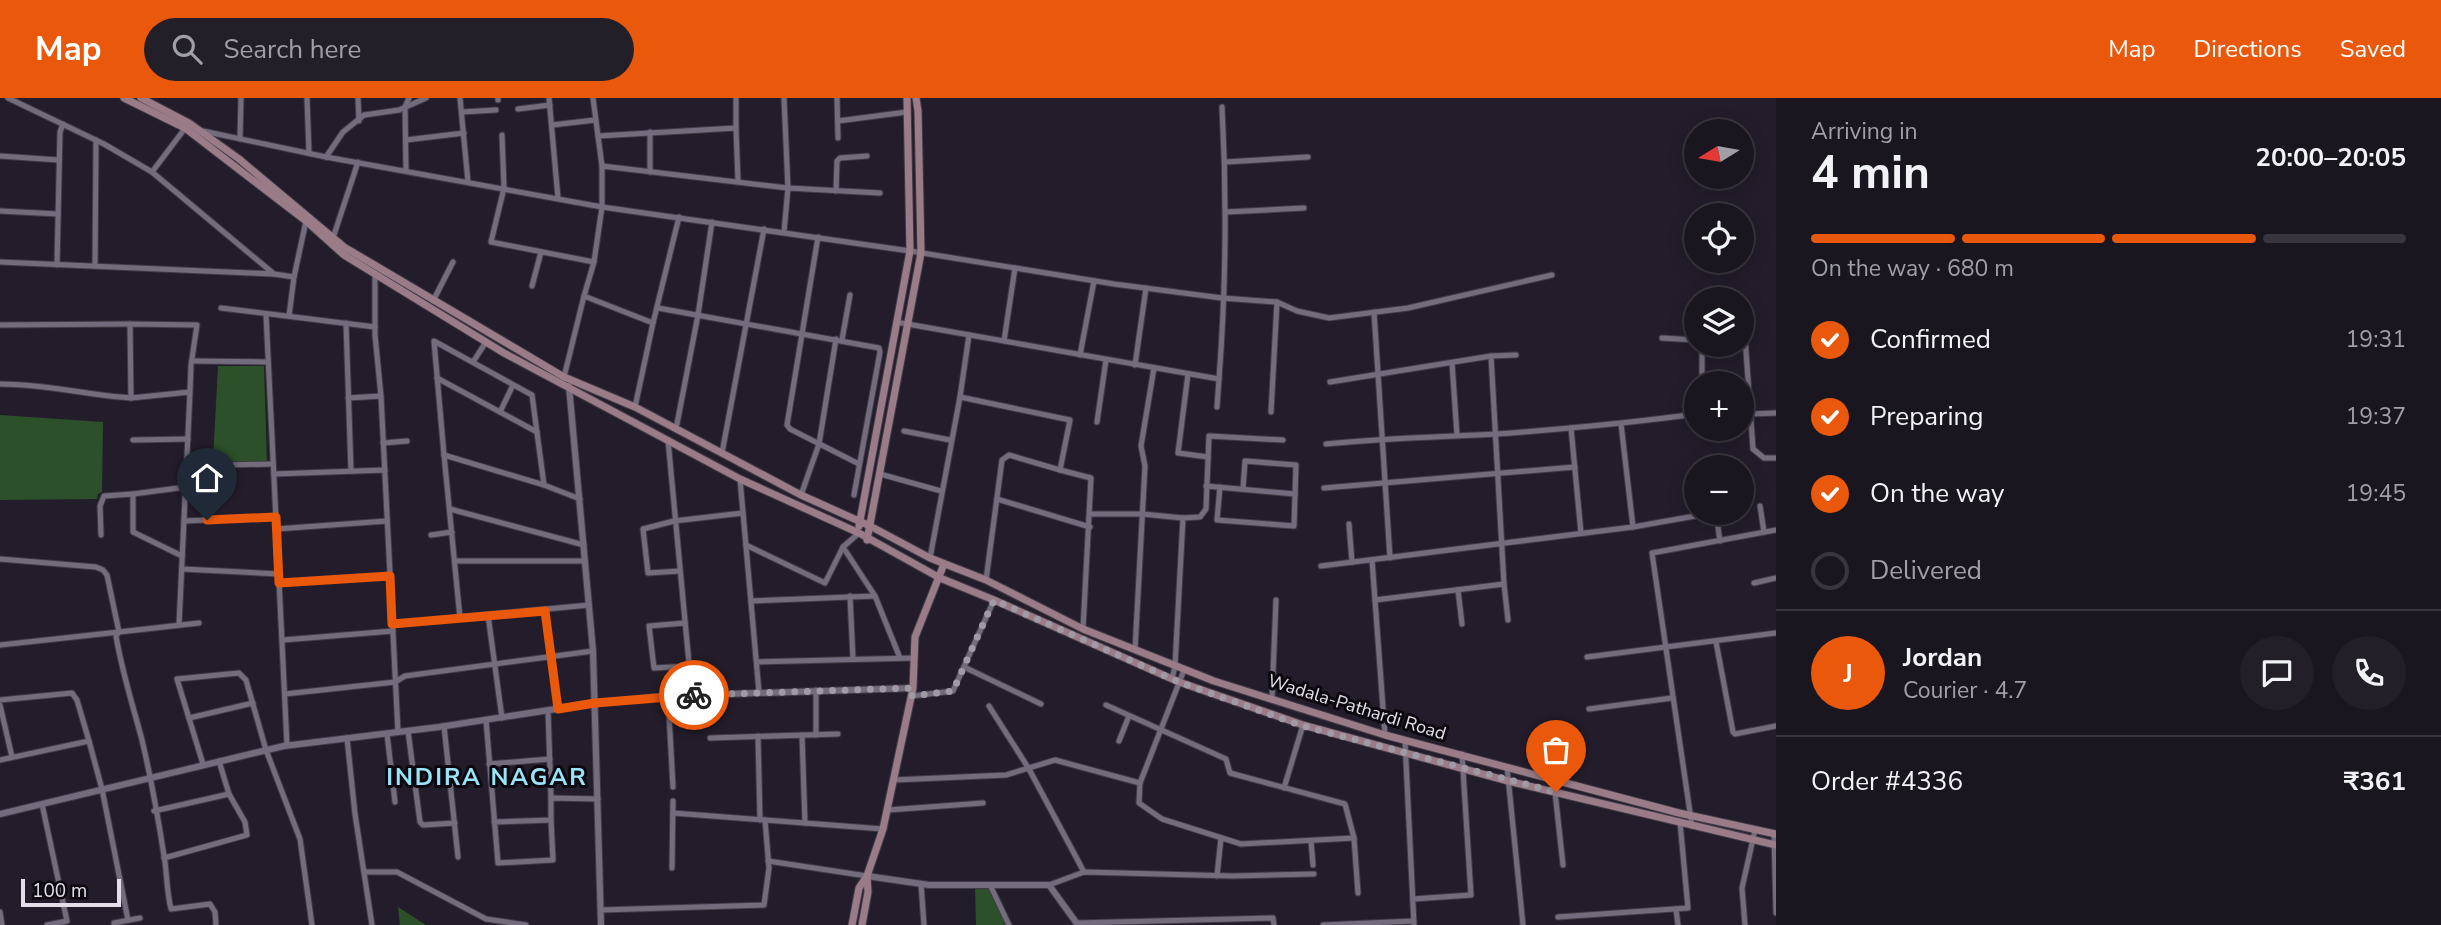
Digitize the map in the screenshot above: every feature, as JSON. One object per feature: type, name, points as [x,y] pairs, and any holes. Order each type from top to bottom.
[{"type":"main road","points":[[124,98],[200,130],[375,270],[486,342],[567,381]]},
{"type":"main road","points":[[141,98],[187,125],[344,255],[433,301],[567,381]]},
{"type":"main road","points":[[859,533],[859,521],[910,251],[907,98]]},
{"type":"main road","points":[[867,540],[922,253],[916,98]]},
{"type":"main road","name":"Wadala-Pathardi Road","points":[[567,381],[635,407],[802,495],[870,526],[930,558],[986,580],[1083,629],[1184,670],[1405,741],[1690,816],[1775,834]]},
{"type":"main road","name":"Wadala-Pathardi Road","points":[[567,381],[740,479],[859,533],[867,540],[940,578],[1176,681],[1303,726],[1405,754],[1775,845]]},
{"type":"main road","points":[[852,925],[859,888],[867,876],[888,810],[912,692],[915,637],[944,564]]},
{"type":"main road","points":[[862,925],[868,892],[867,876]]},
{"type":"street","points":[[8,98],[96,140],[152,172],[274,274]]},
{"type":"street","points":[[240,138],[241,98]]},
{"type":"street","points":[[307,98],[309,153]]},
{"type":"street","points":[[358,98],[359,121]]},
{"type":"street","points":[[406,171],[405,107],[410,98]]},
{"type":"street","points":[[326,157],[343,132],[364,115],[405,107],[426,98]]},
{"type":"street","points":[[460,98],[468,182]]},
{"type":"street","points":[[593,98],[602,166],[602,207],[594,262],[584,296],[567,381],[593,651],[601,925]]},
{"type":"street","points":[[736,98],[738,181]]},
{"type":"street","points":[[784,98],[788,188],[784,232]]},
{"type":"street","points":[[838,98],[838,138]]},
{"type":"street","points":[[519,109],[550,101],[558,198]]},
{"type":"street","points":[[1217,407],[1225,298],[1226,212],[1222,107]]},
{"type":"street","points":[[462,112],[496,110]]},
{"type":"street","points":[[838,121],[908,112]]},
{"type":"street","points":[[552,125],[595,120]]},
{"type":"street","points":[[57,265],[60,132],[63,124]]},
{"type":"street","points":[[152,172],[187,125]]},
{"type":"street","points":[[598,136],[736,128]]},
{"type":"street","points":[[200,130],[326,157],[602,207],[818,237],[1094,281],[1278,302],[1297,311],[1329,318],[1408,307],[1552,275]]},
{"type":"street","points":[[650,132],[650,172]]},
{"type":"street","points":[[405,140],[464,133]]},
{"type":"street","points":[[502,135],[504,188],[491,242],[594,262]]},
{"type":"street","points":[[95,267],[96,140]]},
{"type":"street","points":[[0,156],[59,160]]},
{"type":"street","points":[[836,191],[837,160],[867,156]]},
{"type":"street","points":[[1225,162],[1308,157]]},
{"type":"street","points":[[333,238],[358,162]]},
{"type":"street","points":[[602,166],[788,188],[880,192]]},
{"type":"street","points":[[1226,212],[1304,208]]},
{"type":"street","points":[[0,211],[58,214]]},
{"type":"street","points":[[635,407],[679,217]]},
{"type":"street","points":[[289,316],[306,221]]},
{"type":"street","points":[[676,429],[698,315],[712,222]]},
{"type":"street","points":[[722,453],[764,229]]},
{"type":"street","points":[[818,237],[786,425],[859,464]]},
{"type":"street","points":[[532,286],[541,252]]},
{"type":"street","points":[[0,262],[294,277]]},
{"type":"street","points":[[433,301],[453,262]]},
{"type":"street","points":[[1004,341],[1015,268]]},
{"type":"street","points":[[375,270],[375,327],[398,732]]},
{"type":"street","points":[[1080,355],[1094,281]]},
{"type":"street","points":[[1135,365],[1146,288]]},
{"type":"street","points":[[802,495],[819,444],[850,295]]},
{"type":"street","points":[[584,296],[653,323]]},
{"type":"street","points":[[1271,412],[1278,302]]},
{"type":"street","points":[[658,307],[877,346],[880,349],[853,495]]},
{"type":"street","points":[[221,308],[375,327]]},
{"type":"street","points":[[1374,312],[1390,558]]},
{"type":"street","points":[[266,314],[287,745]]},
{"type":"street","points":[[896,321],[1219,379]]},
{"type":"street","points":[[346,323],[351,471]]},
{"type":"street","points":[[130,324],[131,398]]},
{"type":"street","points":[[0,325],[197,325],[190,392],[179,625]]},
{"type":"street","points":[[930,558],[969,335]]},
{"type":"street","points":[[1662,338],[1684,339]]},
{"type":"street","points":[[460,618],[433,341],[532,395],[544,485]]},
{"type":"street","points":[[472,362],[486,342]]},
{"type":"street","points":[[1330,382],[1491,356],[1516,355]]},
{"type":"street","points":[[1491,356],[1500,543],[1508,620]]},
{"type":"street","points":[[1097,422],[1106,360]]},
{"type":"street","points":[[192,361],[268,362]]},
{"type":"street","points":[[1452,363],[1457,435]]},
{"type":"street","points":[[1135,650],[1145,466],[1141,446],[1154,368]]},
{"type":"street","points":[[1188,374],[1178,453],[1208,457]]},
{"type":"street","points":[[437,378],[537,432]]},
{"type":"street","points":[[0,384],[49,386],[131,398],[190,392]]},
{"type":"street","points":[[499,412],[513,385]]},
{"type":"street","points":[[348,398],[381,396]]},
{"type":"street","points":[[960,397],[1070,420],[1060,470]]},
{"type":"street","points":[[1754,414],[1776,413]]},
{"type":"street","points":[[1325,444],[1382,438],[1571,428],[1684,416]]},
{"type":"street","points":[[1621,424],[1633,527]]},
{"type":"street","points":[[1571,428],[1581,533]]},
{"type":"street","points":[[904,431],[950,440]]},
{"type":"street","points":[[1090,514],[1200,517],[1206,509],[1209,436],[1283,440]]},
{"type":"street","points":[[133,440],[188,439]]},
{"type":"street","points":[[668,439],[692,695]]},
{"type":"street","points":[[383,443],[407,441]]},
{"type":"street","points":[[1752,441],[1752,449],[1764,458],[1776,458]]},
{"type":"street","points":[[444,455],[544,485],[580,499]]},
{"type":"street","points":[[986,580],[1004,456],[1009,455],[1091,478],[1083,629]]},
{"type":"street","points":[[1220,488],[1217,520],[1294,526],[1296,465],[1245,461],[1243,489]]},
{"type":"street","points":[[187,462],[224,466],[273,464]]},
{"type":"street","points":[[1324,488],[1575,467]]},
{"type":"street","points":[[274,474],[385,470]]},
{"type":"street","points":[[880,474],[941,491]]},
{"type":"street","points":[[740,479],[760,692]]},
{"type":"street","points":[[1206,486],[1295,494]]},
{"type":"street","points":[[101,535],[100,506],[104,496],[186,487]]},
{"type":"street","points":[[133,494],[133,532],[182,556]]},
{"type":"street","points":[[997,499],[1090,527]]},
{"type":"street","points":[[1760,506],[1764,532]]},
{"type":"street","points":[[450,509],[584,545]]},
{"type":"street","points":[[680,571],[648,573],[643,528],[674,521],[743,513]]},
{"type":"street","points":[[184,521],[276,517]]},
{"type":"street","points":[[1176,681],[1183,518]]},
{"type":"street","points":[[1321,566],[1684,518]]},
{"type":"street","points":[[276,529],[387,521]]},
{"type":"street","points":[[1349,524],[1353,562]]},
{"type":"street","points":[[1717,525],[1720,541]]},
{"type":"street","points":[[1692,826],[1652,554],[1776,530]]},
{"type":"street","points":[[431,535],[452,532]]},
{"type":"street","points":[[820,597],[843,547],[859,533]]},
{"type":"street","points":[[746,545],[825,583]]},
{"type":"street","points":[[843,547],[875,596],[900,658]]},
{"type":"street","points":[[0,559],[96,567],[107,575],[119,632],[116,636],[124,678],[142,741],[171,909],[210,904],[215,912],[216,925]]},
{"type":"street","points":[[1372,560],[1385,735]]},
{"type":"street","points":[[455,561],[585,561]]},
{"type":"street","points":[[182,569],[279,574]]},
{"type":"street","points":[[279,583],[390,576]]},
{"type":"street","points":[[1754,583],[1776,578]]},
{"type":"street","points":[[1375,600],[1504,584]]},
{"type":"street","points":[[1458,590],[1462,624]]},
{"type":"street","points":[[850,596],[853,659]]},
{"type":"street","points":[[751,601],[875,596]]},
{"type":"street","points":[[0,814],[287,745],[387,734],[595,703],[668,696],[816,690],[953,691],[994,600]]},
{"type":"street","points":[[1272,698],[1276,600]]},
{"type":"street","points":[[392,624],[589,605]]},
{"type":"street","points":[[545,611],[558,709]]},
{"type":"street","points":[[488,615],[502,718]]},
{"type":"street","points":[[0,645],[199,622]]},
{"type":"street","points":[[685,623],[649,626],[654,668],[690,666]]},
{"type":"street","points":[[283,640],[393,631]]},
{"type":"street","points":[[1587,657],[1776,633]]},
{"type":"street","points":[[1716,642],[1733,732],[1735,734],[1776,726]]},
{"type":"street","points":[[285,694],[395,682],[405,676],[593,651]]},
{"type":"street","points":[[757,662],[914,658]]},
{"type":"street","points":[[964,667],[1041,704]]},
{"type":"street","points":[[1184,670],[1176,681],[1140,783],[1139,803],[1162,819],[1241,844],[1354,838]]},
{"type":"street","points":[[203,764],[177,679],[239,673],[246,680],[266,750],[300,839],[313,925]]},
{"type":"street","points":[[816,690],[816,735]]},
{"type":"street","points":[[12,757],[0,702],[72,693],[77,699],[102,789],[128,920]]},
{"type":"street","points":[[668,696],[673,786]]},
{"type":"street","points":[[1589,709],[1672,698]]},
{"type":"street","points":[[189,718],[253,703]]},
{"type":"street","points":[[989,705],[1029,769],[1084,872]]},
{"type":"street","points":[[1106,705],[1226,759],[1230,773],[1345,804],[1354,838],[1358,894]]},
{"type":"street","points":[[486,720],[498,863],[553,860],[548,710]]},
{"type":"street","points":[[1119,741],[1129,716]]},
{"type":"street","points":[[444,726],[458,857]]},
{"type":"street","points":[[1284,788],[1303,726]]},
{"type":"street","points":[[408,731],[420,822],[423,825],[455,823]]},
{"type":"street","points":[[387,734],[395,802]]},
{"type":"street","points":[[710,738],[838,734]]},
{"type":"street","points":[[802,735],[806,823]]},
{"type":"street","points":[[601,910],[764,905],[768,861],[758,736]]},
{"type":"street","points":[[347,738],[355,814],[372,925]]},
{"type":"street","points":[[0,760],[89,741]]},
{"type":"street","points":[[1323,925],[1414,923],[1405,741]]},
{"type":"street","points":[[1413,899],[1471,895],[1462,754]]},
{"type":"street","points":[[489,764],[550,759]]},
{"type":"street","points":[[894,780],[1006,775],[1055,760],[1140,783]]},
{"type":"street","points":[[164,858],[247,835],[245,822],[229,794],[219,761]]},
{"type":"street","points":[[1507,767],[1523,925]]},
{"type":"street","points":[[1556,792],[1563,865]]},
{"type":"street","points":[[155,811],[229,794]]},
{"type":"street","points":[[551,798],[598,799]]},
{"type":"street","points":[[672,868],[673,801]]},
{"type":"street","points":[[888,810],[983,803]]},
{"type":"street","points":[[41,804],[67,923],[47,925]]},
{"type":"street","points":[[673,813],[883,829]]},
{"type":"street","points":[[1558,917],[1688,908],[1679,813]]},
{"type":"street","points":[[494,822],[551,820]]},
{"type":"street","points":[[1745,925],[1742,888],[1755,830]]},
{"type":"street","points":[[1775,834],[1776,913]]},
{"type":"street","points":[[1217,876],[1221,838]]},
{"type":"street","points":[[1311,841],[1313,865]]},
{"type":"street","points":[[768,861],[921,884],[1049,885],[1084,872],[1217,876],[1314,874]]},
{"type":"street","points":[[365,872],[397,872],[488,922],[526,925]]},
{"type":"street","points":[[921,884],[924,925]]},
{"type":"street","points":[[990,885],[1009,925]]},
{"type":"street","points":[[1049,885],[1077,924],[1273,919],[1274,925]]},
{"type":"street","points":[[1676,909],[1678,925]]},
{"type":"street","points":[[0,912],[2,925]]},
{"type":"street","points":[[114,923],[141,918]]},
{"type":"green space","points":[[218,366],[264,366],[267,463],[213,460]]},
{"type":"green space","points":[[0,415],[103,422],[102,492],[97,499],[0,500]]},
{"type":"green space","points":[[975,885],[990,885],[1010,925],[976,925]]},
{"type":"green space","points":[[398,907],[426,925],[400,925]]},
{"type":"way so far","points":[[694,695],[913,688],[912,696],[953,691],[994,600],[1179,682],[1303,726],[1556,792]]},
{"type":"district","name":"INDIRA NAGAR","points":[[487,777]]},
{"type":"route","points":[[207,520],[276,517],[279,583],[390,576],[392,624],[545,611],[558,709],[595,703],[694,695]]}]
